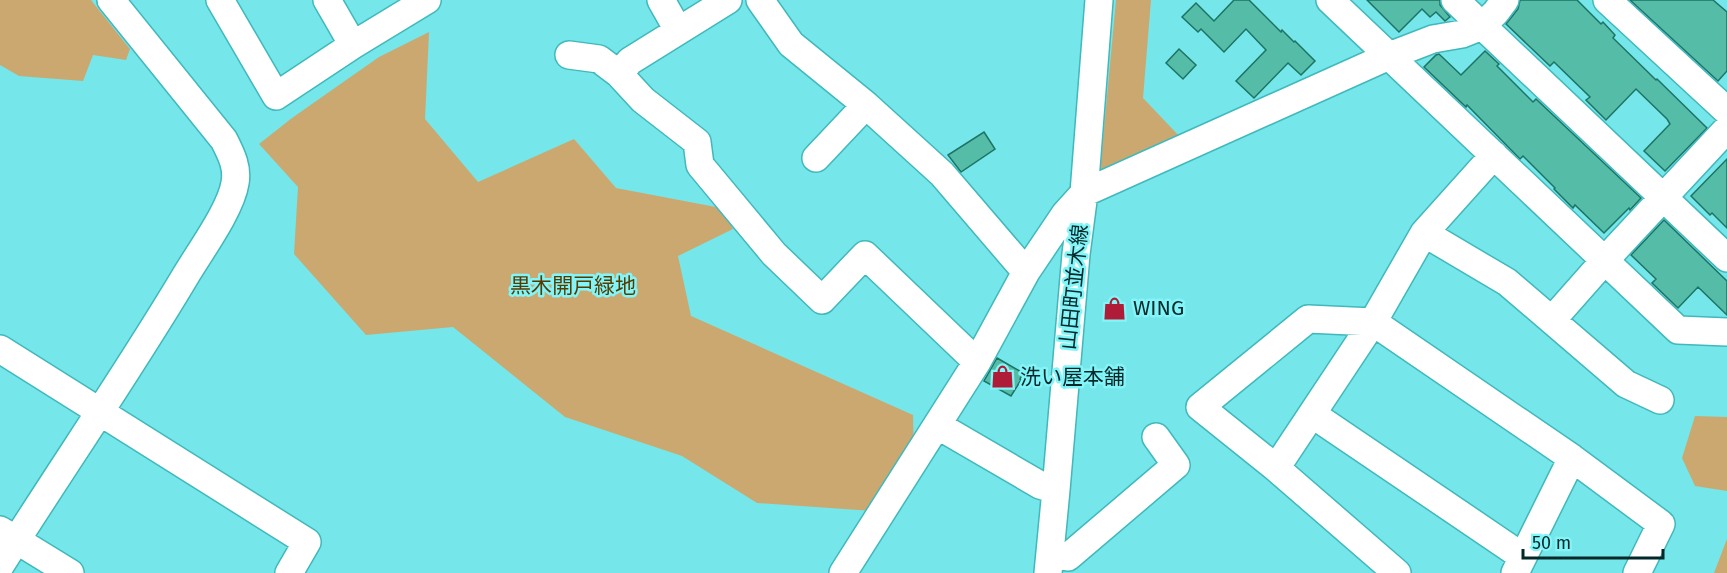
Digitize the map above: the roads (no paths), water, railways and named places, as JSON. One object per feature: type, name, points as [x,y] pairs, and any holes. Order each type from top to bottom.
[{"type":"street","points":[[0,566],[8,535],[100,412],[144,345],[225,210],[236,181],[235,162],[224,140],[111,0]]},
{"type":"street","points":[[220,0],[276,96],[352,45],[427,0]]},
{"type":"street","points":[[327,0],[352,45]]},
{"type":"street","points":[[661,0],[678,30]]},
{"type":"street","points":[[619,74],[630,61],[728,0]]},
{"type":"street","points":[[760,0],[791,44],[866,105],[942,174],[1026,272]]},
{"type":"street","name":"山田町並木線","points":[[1052,563],[1048,488],[1081,0]]},
{"type":"street","name":"山田町並木線","points":[[1048,488],[1084,193],[1099,0]]},
{"type":"street","points":[[1330,0],[1678,330],[1727,332]]},
{"type":"street","points":[[1455,0],[1727,258]]},
{"type":"street","points":[[843,573],[977,362],[1026,272],[1065,214],[1084,193],[1389,56],[1433,39],[1462,34],[1482,26],[1505,0]]},
{"type":"street","points":[[1607,0],[1727,111]]},
{"type":"street","points":[[569,55],[599,58],[619,74],[643,100],[697,142],[700,165],[774,254],[822,300],[865,255],[977,362]]},
{"type":"street","points":[[815,158],[866,105]]},
{"type":"street","points":[[1552,320],[1727,129]]},
{"type":"street","points":[[1276,468],[1373,322],[1424,233],[1494,155]]},
{"type":"street","points":[[1424,233],[1507,282],[1626,384],[1660,400]]},
{"type":"street","points":[[1397,573],[1276,468],[1200,407],[1308,319],[1373,322],[1572,458],[1661,524],[1637,573]]},
{"type":"street","points":[[0,349],[307,542],[289,573]]},
{"type":"street","points":[[1312,414],[1519,565],[1572,458]]},
{"type":"street","points":[[937,425],[1048,488]]},
{"type":"street","points":[[1052,563],[1176,465],[1156,436]]},
{"type":"street","points":[[8,535],[70,573]]},
{"type":"place","name":"WING","points":[[1115,308]]},
{"type":"place","name":"洗い屋本舗","points":[[1002,377]]},
{"type":"park label","name":"黒木開戸緑地","points":[[573,286]]}]
